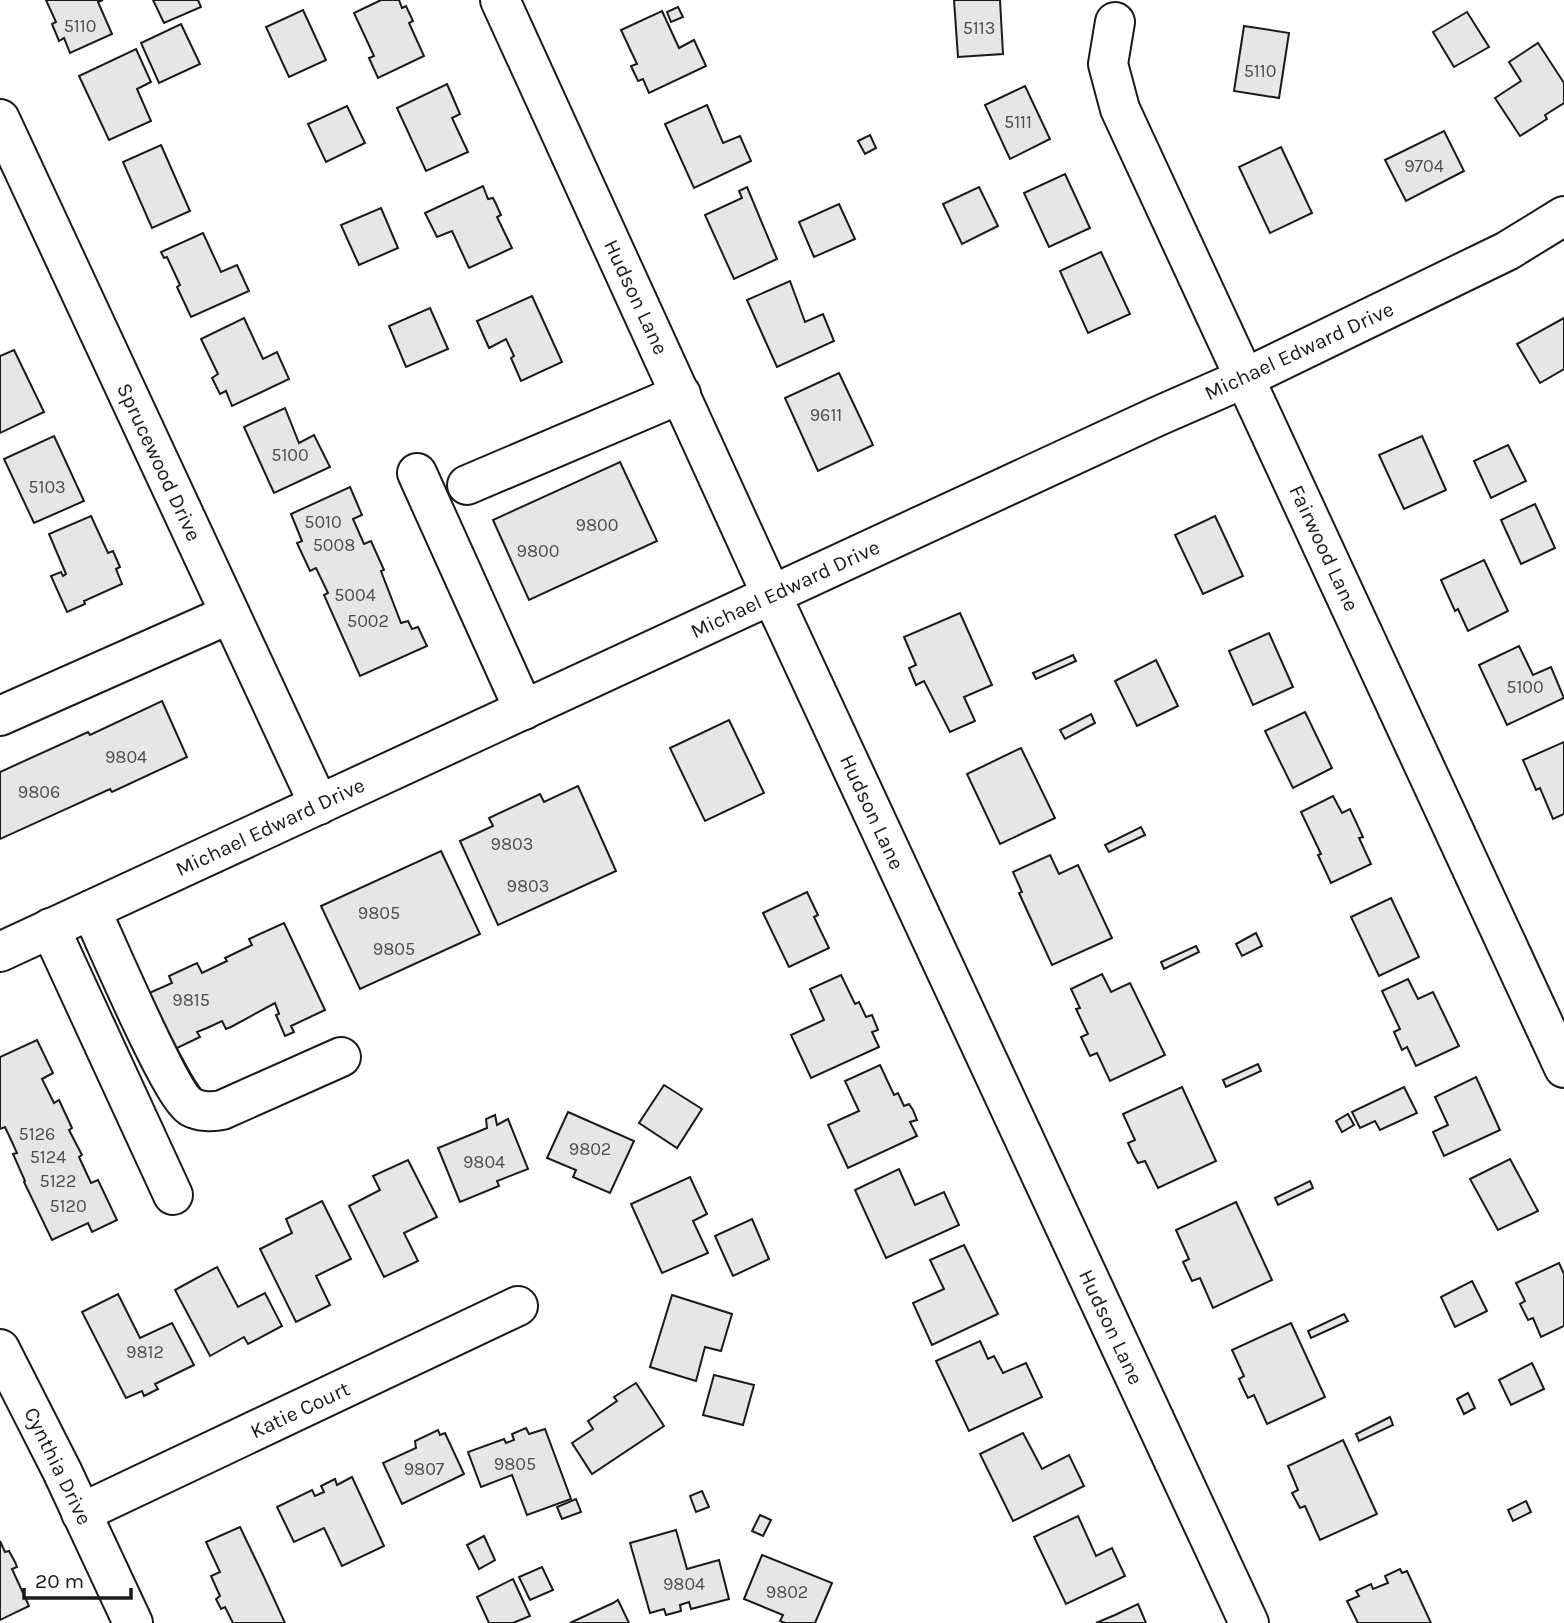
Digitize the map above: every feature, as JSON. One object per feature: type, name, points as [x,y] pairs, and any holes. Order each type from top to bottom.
[{"type":"street","name":"Hudson Lane","points":[[500,0],[772,596],[1249,1623]]},
{"type":"street","name":"Fairwood Lane","points":[[1115,22],[1108,64],[1114,92],[1564,1068]]},
{"type":"street","name":"Sprucewood Drive","points":[[0,119],[318,805]]},
{"type":"street","name":"Michael Edward Drive","points":[[0,952],[1156,416],[1245,378],[1507,251],[1564,216]]},
{"type":"street","points":[[467,485],[681,394]]},
{"type":"street","points":[[417,474],[524,710]]},
{"type":"street","points":[[0,716],[230,614]]},
{"type":"street","points":[[91,910],[160,1060],[177,1091],[190,1107],[212,1112],[222,1110],[341,1057]]},
{"type":"street","points":[[50,928],[173,1195]]},
{"type":"street","name":"Katie Court","points":[[82,1513],[518,1306]]},
{"type":"street","name":"Cynthia Drive","points":[[0,1349],[82,1513],[133,1623]]},
{"type":"building","points":[[46,0],[103,0],[98,2],[112,34],[70,53],[64,38],[59,41],[52,24],[56,22]]},
{"type":"building","points":[[153,0],[198,0],[201,7],[164,23]]},
{"type":"building","points":[[381,0],[399,0],[402,8],[406,6],[413,21],[409,23],[424,56],[378,78],[369,58],[374,56],[354,13]]},
{"type":"building","points":[[954,0],[1000,0],[1003,54],[958,57]]},
{"type":"building","points":[[678,7],[683,17],[671,22],[667,12]]},
{"type":"building","points":[[303,10],[326,60],[289,77],[266,27]]},
{"type":"building","points":[[662,11],[679,48],[694,40],[706,66],[649,93],[643,79],[638,81],[631,66],[637,64],[621,30]]},
{"type":"building","points":[[1467,12],[1489,47],[1454,67],[1433,32]]},
{"type":"building","points":[[181,24],[200,64],[159,83],[141,43]]},
{"type":"building","points":[[1244,26],[1289,33],[1279,98],[1234,91]]},
{"type":"building","points":[[1538,43],[1564,83],[1564,103],[1545,115],[1547,119],[1520,136],[1495,98],[1521,81],[1509,62]]},
{"type":"building","points":[[136,49],[151,82],[137,89],[151,121],[109,140],[79,76]]},
{"type":"building","points":[[447,84],[460,114],[452,118],[468,152],[426,171],[397,108]]},
{"type":"building","points":[[1025,86],[1050,139],[1010,159],[985,105]]},
{"type":"building","points":[[707,105],[723,143],[740,136],[751,161],[694,188],[665,124]]},
{"type":"building","points":[[347,106],[365,143],[326,162],[308,124]]},
{"type":"building","points":[[1444,131],[1464,171],[1406,201],[1385,160]]},
{"type":"building","points":[[870,135],[876,148],[865,154],[858,141]]},
{"type":"building","points":[[161,145],[190,211],[152,228],[123,162]]},
{"type":"building","points":[[1281,147],[1312,213],[1270,233],[1239,167]]},
{"type":"building","points":[[1065,174],[1090,228],[1049,247],[1024,193]]},
{"type":"building","points":[[483,186],[488,199],[493,198],[496,204],[501,215],[497,217],[512,248],[469,268],[452,231],[437,237],[425,213]]},
{"type":"building","points":[[747,187],[777,259],[734,279],[705,215],[742,198],[739,191]]},
{"type":"building","points":[[979,187],[998,226],[962,244],[943,204]]},
{"type":"building","points":[[839,204],[855,239],[814,257],[799,222]]},
{"type":"building","points":[[381,208],[398,248],[359,265],[341,225]]},
{"type":"building","points":[[203,233],[221,272],[237,265],[249,291],[191,317],[177,287],[180,285],[167,257],[164,258],[161,252]]},
{"type":"building","points":[[1101,252],[1130,314],[1088,333],[1060,271]]},
{"type":"building","points":[[790,281],[805,322],[823,314],[834,341],[777,367],[747,300]]},
{"type":"building","points":[[532,296],[562,362],[521,381],[506,339],[489,348],[477,321]]},
{"type":"building","points":[[430,308],[448,349],[406,367],[389,326]]},
{"type":"building","points":[[244,318],[263,359],[277,352],[289,379],[232,406],[226,391],[220,394],[212,378],[218,374],[201,339]]},
{"type":"building","points":[[1564,318],[1564,369],[1540,383],[1517,344]]},
{"type":"building","points":[[14,350],[44,412],[0,433],[0,356]]},
{"type":"building","points":[[839,373],[873,445],[818,471],[785,398]]},
{"type":"building","points":[[285,408],[299,443],[314,435],[330,467],[274,493],[244,427]]},
{"type":"building","points":[[54,436],[84,501],[34,523],[4,459]]},
{"type":"building","points":[[1422,436],[1446,490],[1404,509],[1379,455]]},
{"type":"building","points":[[1508,445],[1526,481],[1491,498],[1474,461]]},
{"type":"building","points":[[620,462],[657,541],[529,600],[493,520]]},
{"type":"building","points":[[350,487],[362,515],[353,519],[364,544],[371,541],[384,570],[381,571],[401,623],[408,621],[412,629],[418,627],[427,646],[360,676],[324,595],[328,593],[316,568],[310,571],[297,543],[302,541],[291,514]]},
{"type":"building","points":[[1535,504],[1555,548],[1521,564],[1501,520]]},
{"type":"building","points":[[91,516],[108,553],[113,551],[120,567],[116,569],[122,584],[67,612],[51,576],[61,572],[63,576],[66,574],[49,534]]},
{"type":"building","points":[[1215,516],[1243,576],[1203,594],[1175,535]]},
{"type":"building","points":[[1484,560],[1508,611],[1468,631],[1458,609],[1455,611],[1441,580]]},
{"type":"building","points":[[960,613],[992,685],[964,697],[975,721],[950,732],[924,681],[916,685],[909,668],[916,665],[904,637]]},
{"type":"building","points":[[1269,633],[1293,687],[1253,705],[1229,651]]},
{"type":"building","points":[[1519,646],[1533,675],[1551,667],[1564,698],[1507,725],[1479,665]]},
{"type":"building","points":[[1073,655],[1076,661],[1036,679],[1033,673]]},
{"type":"building","points":[[1156,660],[1178,706],[1137,726],[1115,681]]},
{"type":"building","points":[[162,701],[187,757],[0,839],[0,772],[88,732],[90,735]]},
{"type":"building","points":[[1305,712],[1332,768],[1293,788],[1265,731]]},
{"type":"building","points":[[1091,714],[1095,723],[1065,739],[1060,730]]},
{"type":"building","points":[[729,720],[764,793],[705,821],[670,748]]},
{"type":"building","points":[[1564,742],[1564,814],[1553,819],[1540,788],[1536,790],[1523,760]]},
{"type":"building","points":[[1021,748],[1055,818],[1000,844],[967,774]]},
{"type":"building","points":[[578,786],[616,871],[498,925],[460,841],[493,826],[489,818],[540,794],[544,802]]},
{"type":"building","points":[[1333,796],[1342,813],[1350,809],[1363,837],[1359,838],[1371,864],[1331,883],[1301,812]]},
{"type":"building","points":[[1141,827],[1145,835],[1109,852],[1105,845]]},
{"type":"building","points":[[441,851],[480,934],[360,989],[321,906]]},
{"type":"building","points":[[1050,855],[1059,874],[1078,865],[1112,938],[1052,965],[1019,893],[1022,892],[1013,872]]},
{"type":"building","points":[[807,892],[818,915],[814,917],[829,948],[789,967],[763,913]]},
{"type":"building","points":[[1391,898],[1419,957],[1379,976],[1351,917]]},
{"type":"building","points":[[284,923],[325,1010],[291,1026],[294,1032],[285,1036],[276,1015],[279,1014],[275,1003],[226,1029],[222,1021],[197,1032],[200,1037],[173,1050],[147,994],[172,983],[169,976],[197,963],[202,973],[227,961],[225,958],[252,945],[249,939]]},
{"type":"building","points":[[1256,933],[1262,946],[1242,956],[1236,944]]},
{"type":"building","points":[[1196,946],[1199,952],[1164,969],[1161,962]]},
{"type":"building","points":[[1102,974],[1111,992],[1130,983],[1165,1055],[1110,1081],[1097,1053],[1090,1056],[1081,1037],[1088,1034],[1076,1009],[1080,1008],[1071,989]]},
{"type":"building","points":[[841,975],[855,1004],[859,1002],[866,1017],[872,1015],[878,1030],[872,1032],[879,1047],[811,1078],[791,1035],[824,1020],[810,989]]},
{"type":"building","points":[[1408,979],[1418,999],[1433,992],[1459,1046],[1416,1066],[1407,1047],[1402,1050],[1394,1032],[1400,1029],[1382,991]]},
{"type":"building","points":[[37,1040],[53,1073],[42,1079],[54,1103],[59,1100],[91,1183],[98,1180],[117,1220],[92,1232],[88,1223],[52,1240],[24,1182],[13,1154],[17,1153],[5,1127],[0,1129],[0,1057]]},
{"type":"building","points":[[1258,1064],[1261,1071],[1226,1087],[1223,1080]]},
{"type":"building","points":[[880,1065],[894,1095],[898,1093],[904,1106],[909,1104],[913,1110],[917,1120],[910,1122],[917,1136],[848,1168],[828,1125],[859,1111],[845,1081]]},
{"type":"building","points":[[1476,1077],[1500,1130],[1444,1156],[1433,1132],[1448,1125],[1435,1097]]},
{"type":"building","points":[[664,1085],[702,1109],[677,1148],[639,1123]]},
{"type":"building","points":[[1182,1087],[1216,1161],[1158,1188],[1145,1161],[1138,1163],[1134,1156],[1128,1143],[1135,1140],[1123,1114]]},
{"type":"building","points":[[1404,1087],[1417,1113],[1380,1130],[1375,1121],[1360,1128],[1352,1112]]},
{"type":"building","points":[[568,1112],[634,1141],[610,1193],[573,1177],[576,1170],[547,1158]]},
{"type":"building","points":[[1348,1114],[1354,1125],[1342,1132],[1336,1121]]},
{"type":"building","points":[[495,1115],[497,1125],[508,1119],[528,1169],[497,1181],[499,1186],[460,1202],[438,1148],[487,1128],[486,1119]]},
{"type":"building","points":[[1510,1159],[1538,1211],[1498,1230],[1470,1179]]},
{"type":"building","points":[[408,1160],[437,1217],[404,1233],[418,1261],[384,1277],[349,1206],[380,1190],[373,1176]]},
{"type":"building","points":[[899,1169],[915,1205],[944,1192],[959,1225],[886,1258],[855,1190]]},
{"type":"building","points":[[690,1177],[707,1214],[693,1221],[708,1253],[662,1273],[631,1204]]},
{"type":"building","points":[[1310,1181],[1313,1188],[1278,1205],[1275,1198]]},
{"type":"building","points":[[322,1201],[351,1259],[316,1276],[330,1305],[296,1322],[260,1249],[292,1233],[286,1219]]},
{"type":"building","points":[[1236,1202],[1272,1280],[1213,1308],[1200,1278],[1192,1281],[1183,1262],[1189,1259],[1176,1230]]},
{"type":"building","points":[[752,1219],[769,1259],[733,1276],[715,1236]]},
{"type":"building","points":[[964,1245],[998,1314],[932,1345],[913,1303],[944,1289],[930,1260]]},
{"type":"building","points":[[1559,1263],[1564,1274],[1564,1326],[1541,1337],[1533,1318],[1528,1320],[1520,1304],[1525,1301],[1516,1283]]},
{"type":"building","points":[[217,1267],[238,1307],[265,1293],[282,1326],[248,1344],[244,1337],[210,1356],[175,1290]]},
{"type":"building","points":[[1472,1281],[1487,1311],[1455,1327],[1441,1297]]},
{"type":"building","points":[[118,1294],[140,1338],[172,1323],[194,1365],[155,1384],[158,1389],[144,1396],[142,1391],[126,1398],[82,1312]]},
{"type":"building","points":[[672,1295],[732,1314],[721,1351],[705,1347],[696,1381],[650,1367]]},
{"type":"building","points":[[1344,1314],[1348,1321],[1311,1338],[1308,1331]]},
{"type":"building","points":[[1291,1323],[1325,1397],[1267,1424],[1254,1395],[1248,1398],[1244,1390],[1239,1379],[1244,1376],[1232,1350]]},
{"type":"building","points":[[980,1341],[988,1359],[994,1356],[1003,1373],[1026,1363],[1042,1397],[969,1431],[936,1361]]},
{"type":"building","points":[[1532,1363],[1544,1389],[1511,1405],[1499,1380]]},
{"type":"building","points":[[714,1375],[754,1385],[743,1425],[703,1415]]},
{"type":"building","points":[[636,1383],[664,1426],[592,1474],[572,1443],[593,1429],[588,1421],[617,1401],[614,1397]]},
{"type":"building","points":[[1468,1393],[1475,1408],[1464,1414],[1457,1399]]},
{"type":"building","points":[[1390,1417],[1393,1425],[1359,1441],[1356,1434]]},
{"type":"building","points":[[526,1428],[529,1434],[545,1429],[571,1499],[527,1515],[512,1475],[481,1487],[468,1452],[504,1439],[506,1443],[514,1440],[512,1434]]},
{"type":"building","points":[[438,1430],[440,1435],[445,1433],[464,1474],[402,1504],[383,1463],[416,1448],[415,1441]]},
{"type":"building","points":[[1023,1433],[1042,1469],[1069,1455],[1084,1486],[1013,1521],[980,1454]]},
{"type":"building","points":[[1343,1440],[1377,1514],[1320,1540],[1305,1506],[1300,1508],[1292,1493],[1298,1490],[1288,1466]]},
{"type":"building","points":[[352,1477],[384,1546],[342,1566],[324,1528],[294,1542],[277,1507],[312,1490],[315,1496],[324,1492],[321,1486],[335,1479],[337,1485]]},
{"type":"building","points":[[702,1491],[709,1507],[696,1512],[690,1496]]},
{"type":"building","points":[[576,1499],[581,1512],[562,1519],[557,1507]]},
{"type":"building","points":[[1526,1501],[1531,1512],[1513,1521],[1508,1510]]},
{"type":"building","points":[[760,1515],[771,1520],[763,1536],[752,1531]]},
{"type":"building","points":[[1078,1516],[1096,1556],[1112,1548],[1125,1576],[1066,1604],[1034,1537]]},
{"type":"building","points":[[240,1527],[285,1623],[233,1623],[225,1607],[221,1609],[216,1599],[220,1596],[211,1576],[220,1572],[206,1542]]},
{"type":"building","points":[[676,1530],[687,1569],[719,1560],[729,1599],[691,1609],[689,1602],[680,1605],[681,1611],[666,1615],[664,1609],[650,1613],[630,1543]]},
{"type":"building","points":[[484,1536],[495,1560],[479,1569],[467,1545]]},
{"type":"building","points":[[0,1541],[5,1552],[9,1551],[15,1562],[17,1567],[12,1569],[29,1606],[0,1620]]},
{"type":"building","points":[[762,1555],[832,1583],[815,1623],[785,1623],[780,1621],[783,1615],[744,1599]]},
{"type":"building","points":[[542,1567],[553,1590],[530,1600],[519,1577]]},
{"type":"building","points":[[1400,1569],[1402,1573],[1407,1571],[1431,1623],[1358,1623],[1347,1601],[1359,1596],[1356,1591],[1371,1584],[1373,1589],[1388,1583],[1385,1576]]},
{"type":"building","points":[[513,1579],[530,1616],[513,1623],[489,1623],[477,1597]]},
{"type":"building","points":[[618,1600],[629,1623],[570,1623],[613,1603]]},
{"type":"building","points":[[1138,1604],[1146,1623],[1096,1623],[1115,1615]]}]
